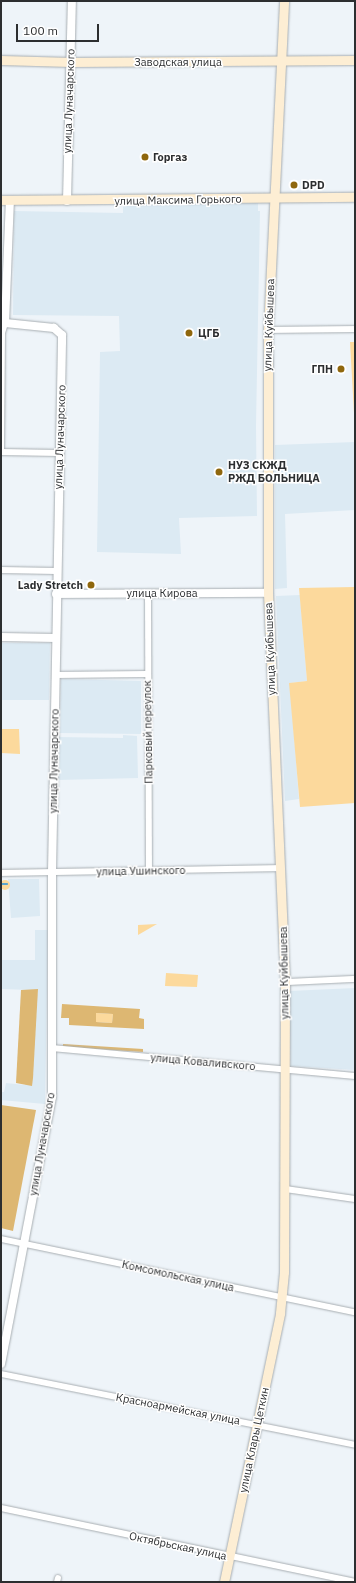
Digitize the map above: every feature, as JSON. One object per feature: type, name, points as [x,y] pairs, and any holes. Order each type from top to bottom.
[{"type":"main road","name":"улица Куйбышева","points":[[282,1297],[285,1189],[285,982],[268,593],[268,330],[284,1]]},
{"type":"main road","name":"Заводская улица","points":[[1,60],[71,62],[280,62],[355,60]]},
{"type":"main road","name":"улица Максима Горького","points":[[5,200],[67,201],[355,197]]},
{"type":"main road","name":"улица Клары Цеткин","points":[[224,1582],[282,1297]]},
{"type":"street","name":"улица Луначарского","points":[[67,201],[72,1]]},
{"type":"street","points":[[5,200],[1,452],[59,453]]},
{"type":"street","name":"улица Луначарского","points":[[1,1364],[51,1102],[56,572],[62,335],[59,330],[48,327],[3,323]]},
{"type":"street","points":[[268,330],[355,329]]},
{"type":"street","points":[[1,570],[56,572]]},
{"type":"street","name":"Парковый переулок","points":[[148,593],[147,674],[149,870]]},
{"type":"street","name":"улица Кирова","points":[[56,594],[268,593]]},
{"type":"street","points":[[1,637],[56,638]]},
{"type":"street","points":[[55,675],[147,674]]},
{"type":"street","name":"улица Ушинского","points":[[1,873],[281,868]]},
{"type":"street","points":[[285,982],[355,979]]},
{"type":"street","name":"улица Коваливского","points":[[52,1048],[355,1076]]},
{"type":"street","points":[[285,1189],[355,1199]]},
{"type":"street","name":"Комсомольская улица","points":[[1,1239],[355,1312]]},
{"type":"street","name":"Красноармейская улица","points":[[1,1374],[355,1445]]},
{"type":"street","name":"Октябрьская улица","points":[[1,1508],[355,1582]]},
{"type":"shaded area","points":[[258,203],[258,211],[260,211],[256,426],[257,516],[179,518],[181,554],[97,552],[100,352],[120,351],[119,316],[13,315],[14,211],[123,213],[123,205]]},
{"type":"shaded area","points":[[350,342],[355,342],[355,431]]},
{"type":"shaded area","points":[[355,442],[355,510],[285,514],[287,588],[275,589],[275,445]]},
{"type":"shaded area","points":[[355,587],[355,803],[300,807],[289,683],[307,681],[299,588]]},
{"type":"shaded area","points":[[300,595],[307,681],[290,683],[299,799],[285,801],[276,596]]},
{"type":"shaded area","points":[[1,643],[50,643],[49,700],[1,700]]},
{"type":"shaded area","points":[[61,679],[141,681],[141,734],[60,733]]},
{"type":"shaded area","points":[[1,729],[19,729],[20,754],[1,753]]},
{"type":"shaded area","points":[[123,735],[137,736],[138,778],[58,780],[57,737],[123,738]]},
{"type":"shaded area","points":[[8,879],[39,879],[40,916],[11,918]]},
{"type":"shaded area","points":[[3,880],[7,880],[9,881],[9,889],[3,890],[0,887],[0,883]]},
{"type":"shaded area","points":[[157,924],[138,935],[138,925]]},
{"type":"shaded area","points":[[35,930],[48,930],[45,1104],[1,1100],[1,1092],[4,1092],[6,1083],[25,1085],[30,990],[1,989],[1,960],[35,960]]},
{"type":"shaded area","points":[[166,973],[198,975],[197,987],[165,986]]},
{"type":"shaded area","points":[[355,988],[355,1070],[291,1066],[289,991]]},
{"type":"shaded area","points":[[38,989],[32,1086],[16,1083],[21,990]]},
{"type":"shaded area","points":[[62,1004],[140,1009],[139,1018],[144,1019],[144,1029],[69,1025],[69,1018],[61,1018]],"holes":[[[96,1013],[113,1014],[112,1023],[96,1022]]]},
{"type":"shaded area","points":[[96,1013],[113,1014],[112,1023],[96,1022]]},
{"type":"shaded area","points":[[63,1044],[143,1049],[143,1052],[63,1047]]},
{"type":"shaded area","points":[[1,1105],[36,1110],[13,1231],[1,1228]]},
{"type":"waterway","points":[[1,884],[7,884]]},
{"type":"place","name":"Горгаз","points":[[145,157]]},
{"type":"place","name":"DPD","points":[[294,185]]},
{"type":"place","name":"ЦГБ","points":[[189,333]]},
{"type":"place","name":"ГПН","points":[[341,369]]},
{"type":"place","name":"НУЗ СКЖД РЖД БОЛЬНИЦА","points":[[219,472]]},
{"type":"place","name":"Lady Stretch","points":[[91,585]]}]
